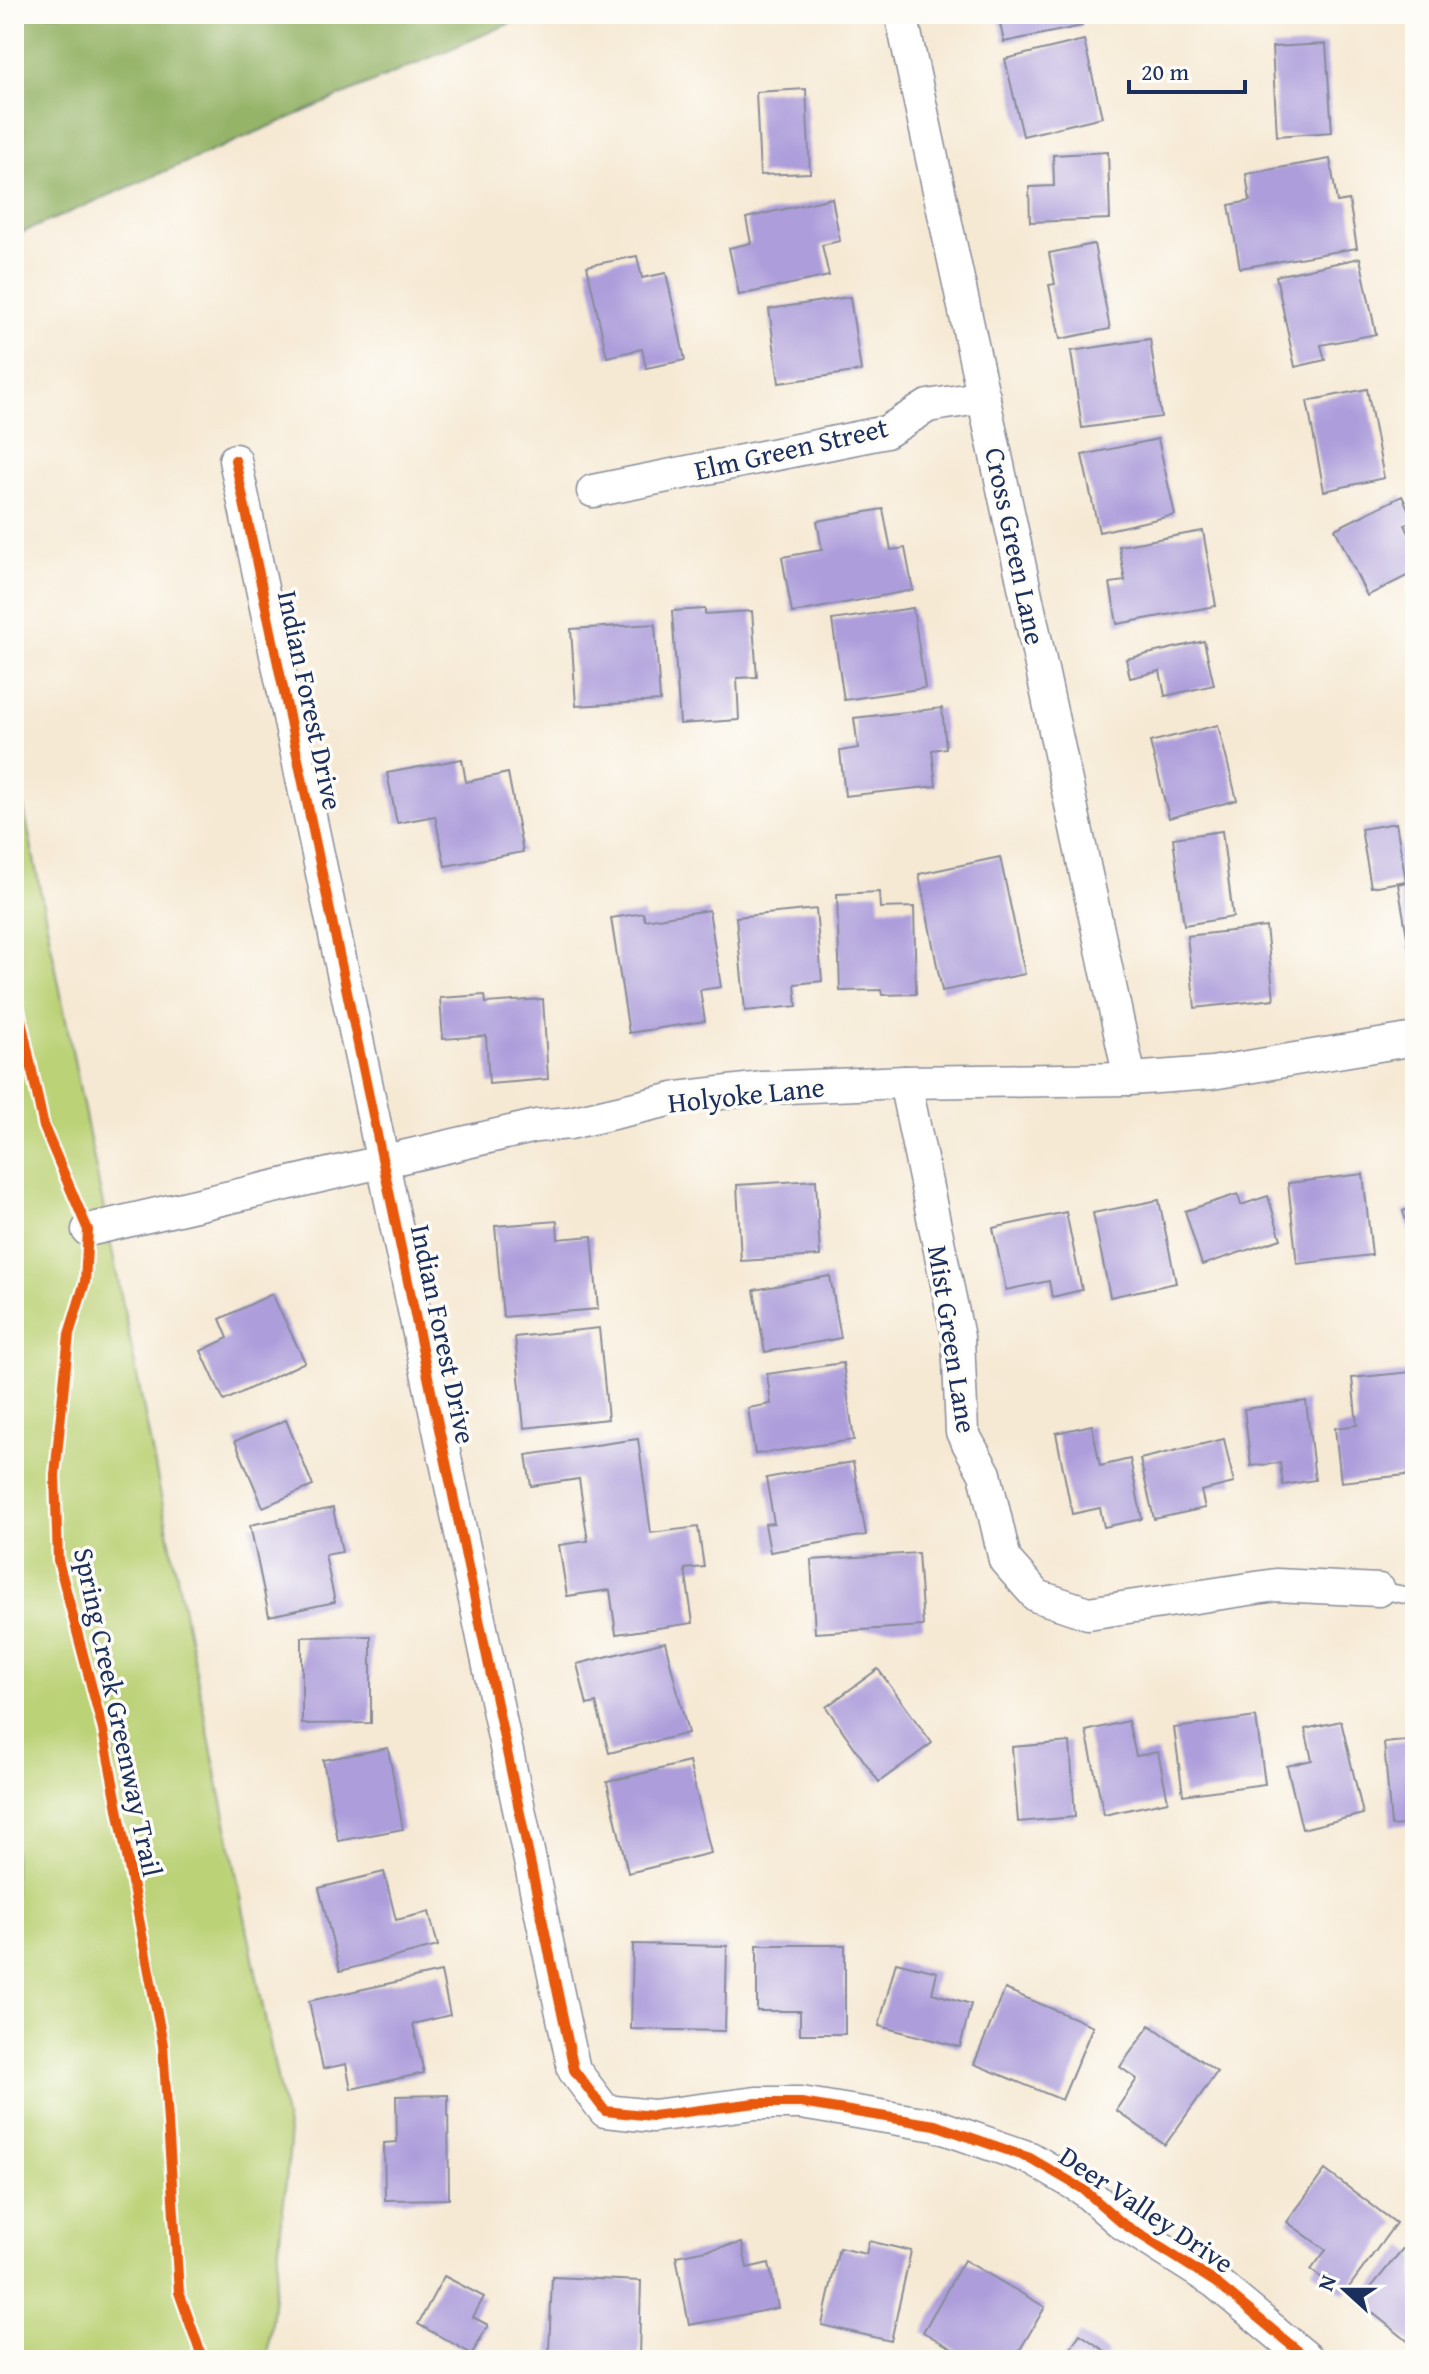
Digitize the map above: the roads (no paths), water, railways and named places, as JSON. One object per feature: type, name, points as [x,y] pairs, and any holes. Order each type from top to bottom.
[{"type":"street","name":"Cross Green Lane","points":[[901,14],[1130,1079]]},
{"type":"street","name":"Elm Green Street","points":[[593,491],[886,432],[928,406],[984,397]]},
{"type":"street","name":"Indian Forest Drive","points":[[235,460],[574,2070],[605,2111],[653,2116],[703,2110]]},
{"type":"street","name":"Holyoke Lane","points":[[88,1230],[536,1126],[570,1123],[678,1098],[763,1088],[905,1082],[1130,1079],[1212,1073],[1415,1039]]},
{"type":"street","name":"Mist Green Lane","points":[[905,1082],[958,1337],[962,1432],[985,1474],[1005,1560],[1037,1596],[1088,1613],[1276,1585],[1379,1590]]},
{"type":"street","name":"Deer Valley Drive","points":[[703,2110],[801,2103],[935,2125],[1030,2158],[1083,2189],[1122,2223],[1215,2282],[1309,2360]]},
{"type":"lane","points":[[1379,1590],[1415,1597]]}]
